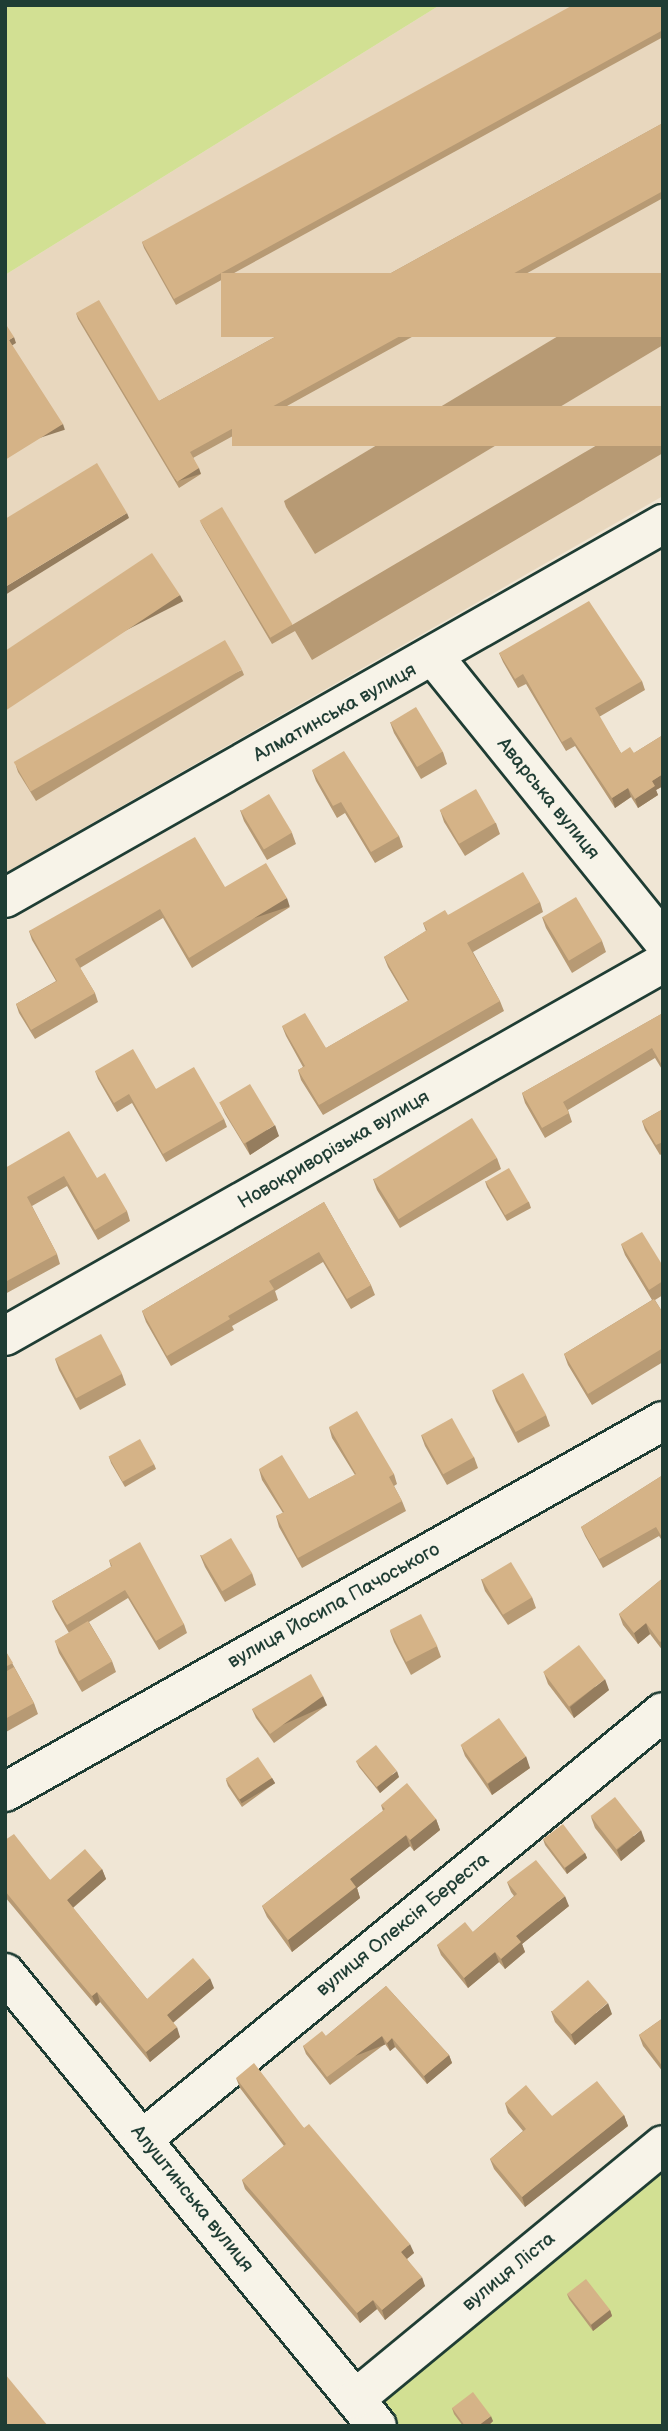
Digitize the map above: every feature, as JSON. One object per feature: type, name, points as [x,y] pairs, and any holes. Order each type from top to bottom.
[{"type":"street","name":"Алматинська вулиця","points":[[5,898],[434,657],[663,524]]},
{"type":"street","name":"Аварська вулиця","points":[[434,657],[663,941]]},
{"type":"street","name":"Новокриворізька вулиця","points":[[5,1336],[663,964]]},
{"type":"street","name":"вулиця Йосипа Пачоського","points":[[5,1792],[663,1421]]},
{"type":"street","name":"вулиця Олексія Береста","points":[[144,2138],[663,1712]]},
{"type":"street","name":"Алуштинська вулиця","points":[[5,1973],[144,2138],[366,2412]]},
{"type":"street","name":"вулиця Ліста","points":[[366,2412],[663,2145]]},
{"type":"shaded area","points":[[440,5],[663,5],[663,496],[5,873],[5,275]]},
{"type":"green space","points":[[5,5],[440,5],[5,275]]},
{"type":"green space","points":[[663,2145],[663,2426],[377,2426],[355,2399]]},
{"type":"building","points":[[573,5],[663,5],[663,30],[174,299],[142,242]]},
{"type":"building","points":[[663,123],[663,191],[190,452],[199,468],[177,482],[76,313],[99,300],[159,401]]},
{"type":"building","points":[[221,273],[663,273],[663,337],[221,337]]},
{"type":"building","points":[[5,323],[14,337],[9,340],[63,424],[5,460]]},
{"type":"building","points":[[232,406],[663,406],[663,446],[232,446]]},
{"type":"building","points":[[97,463],[127,513],[5,587],[5,519]]},
{"type":"building","points":[[222,507],[293,624],[270,638],[200,520]]},
{"type":"building","points":[[152,553],[180,595],[5,711],[5,651]]},
{"type":"building","points":[[589,601],[642,681],[595,708],[621,753],[630,747],[634,753],[663,735],[663,774],[652,781],[655,786],[635,799],[628,788],[612,798],[571,737],[562,742],[523,674],[515,679],[499,653]]},
{"type":"building","points":[[225,640],[242,669],[31,791],[14,762]]},
{"type":"building","points":[[416,707],[443,752],[417,767],[390,722]]},
{"type":"building","points":[[344,751],[399,836],[371,852],[341,802],[333,806],[312,770]]},
{"type":"building","points":[[476,789],[496,823],[459,844],[440,810]]},
{"type":"building","points":[[269,794],[292,833],[264,850],[241,811]]},
{"type":"building","points":[[195,837],[225,887],[266,863],[287,898],[189,958],[160,909],[75,959],[95,993],[31,1030],[16,1004],[57,981],[29,931]]},
{"type":"building","points":[[523,872],[540,902],[467,943],[500,1001],[319,1105],[298,1070],[305,1066],[282,1026],[305,1013],[326,1048],[409,1000],[384,957],[427,930],[423,923],[445,910],[448,915]]},
{"type":"building","points":[[576,897],[602,941],[569,961],[543,917]]},
{"type":"building","points":[[663,1013],[663,1067],[652,1048],[563,1102],[569,1113],[542,1128],[522,1093]]},
{"type":"building","points":[[133,1049],[156,1089],[194,1067],[224,1119],[163,1154],[129,1094],[114,1103],[95,1071]]},
{"type":"building","points":[[250,1084],[275,1125],[244,1144],[219,1103]]},
{"type":"building","points":[[663,1109],[663,1142],[656,1145],[642,1121]]},
{"type":"building","points":[[472,1118],[497,1158],[399,1219],[374,1179]]},
{"type":"building","points":[[69,1131],[97,1178],[105,1173],[127,1211],[95,1230],[64,1176],[27,1197],[57,1254],[5,1282],[5,1168]]},
{"type":"building","points":[[509,1168],[528,1202],[505,1215],[486,1182]]},
{"type":"building","points":[[324,1202],[371,1285],[347,1299],[319,1252],[269,1281],[274,1289],[167,1356],[142,1311]]},
{"type":"building","points":[[642,1232],[663,1266],[663,1281],[649,1290],[621,1244]]},
{"type":"building","points":[[654,1299],[663,1313],[663,1348],[588,1394],[564,1354]]},
{"type":"building","points":[[101,1334],[122,1374],[76,1398],[55,1358]]},
{"type":"building","points":[[523,1373],[546,1415],[516,1432],[492,1390]]},
{"type":"building","points":[[357,1411],[394,1474],[389,1477],[402,1501],[298,1558],[276,1516],[284,1512],[259,1469],[282,1455],[309,1499],[356,1474],[329,1427]]},
{"type":"building","points":[[452,1418],[474,1457],[443,1474],[421,1435]]},
{"type":"building","points":[[140,1439],[154,1464],[123,1482],[109,1456]]},
{"type":"building","points":[[663,1475],[663,1539],[656,1527],[599,1559],[581,1527]]},
{"type":"building","points":[[231,1538],[252,1573],[222,1591],[201,1556]]},
{"type":"building","points":[[140,1542],[184,1624],[156,1641],[125,1590],[67,1625],[52,1601],[112,1566],[109,1560]]},
{"type":"building","points":[[511,1562],[532,1597],[503,1615],[482,1580]]},
{"type":"building","points":[[663,1578],[663,1640],[660,1642],[646,1623],[634,1633],[619,1614]]},
{"type":"building","points":[[421,1614],[437,1646],[406,1662],[390,1630]]},
{"type":"building","points":[[88,1621],[112,1661],[79,1681],[55,1641]]},
{"type":"building","points":[[579,1645],[605,1679],[569,1706],[543,1672]]},
{"type":"building","points":[[5,1650],[13,1663],[5,1667]]},
{"type":"building","points":[[14,1667],[34,1703],[5,1719],[5,1672]]},
{"type":"building","points":[[311,1674],[323,1696],[270,1734],[252,1709]]},
{"type":"building","points":[[499,1718],[526,1757],[487,1783],[460,1745]]},
{"type":"building","points":[[376,1745],[397,1771],[377,1787],[356,1761]]},
{"type":"building","points":[[258,1757],[272,1778],[240,1800],[226,1779]]},
{"type":"building","points":[[407,1783],[436,1819],[410,1840],[406,1835],[350,1879],[356,1887],[288,1940],[262,1906],[385,1809],[381,1805]]},
{"type":"building","points":[[615,1797],[641,1830],[616,1849],[591,1816]]},
{"type":"building","points":[[563,1824],[585,1853],[565,1868],[543,1839]]},
{"type":"building","points":[[14,1834],[50,1880],[85,1849],[102,1869],[67,1900],[147,1999],[193,1958],[210,1978],[167,2015],[177,2027],[146,2052],[97,1992],[92,1996],[5,1891],[5,1840]]},
{"type":"building","points":[[536,1860],[565,1896],[516,1936],[521,1942],[501,1959],[495,1952],[464,1978],[437,1945],[465,1922],[473,1932],[517,1894],[507,1882]]},
{"type":"building","points":[[588,1980],[608,2003],[571,2034],[552,2011]]},
{"type":"building","points":[[386,1986],[449,2055],[424,2076],[392,2038],[387,2043],[382,2036],[327,2077],[303,2046],[322,2031],[326,2036]]},
{"type":"building","points":[[663,2018],[663,2067],[639,2035]]},
{"type":"building","points":[[254,2063],[304,2128],[309,2124],[410,2244],[401,2252],[422,2277],[382,2310],[373,2300],[357,2313],[242,2180],[286,2144],[236,2078]]},
{"type":"building","points":[[597,2081],[624,2115],[522,2197],[490,2159],[526,2129],[505,2103],[526,2085],[552,2116]]},
{"type":"building","points":[[586,2279],[610,2310],[591,2325],[567,2294]]},
{"type":"building","points":[[5,2374],[48,2426],[5,2426]]},
{"type":"building","points":[[473,2392],[491,2416],[478,2426],[465,2426],[452,2408]]}]
